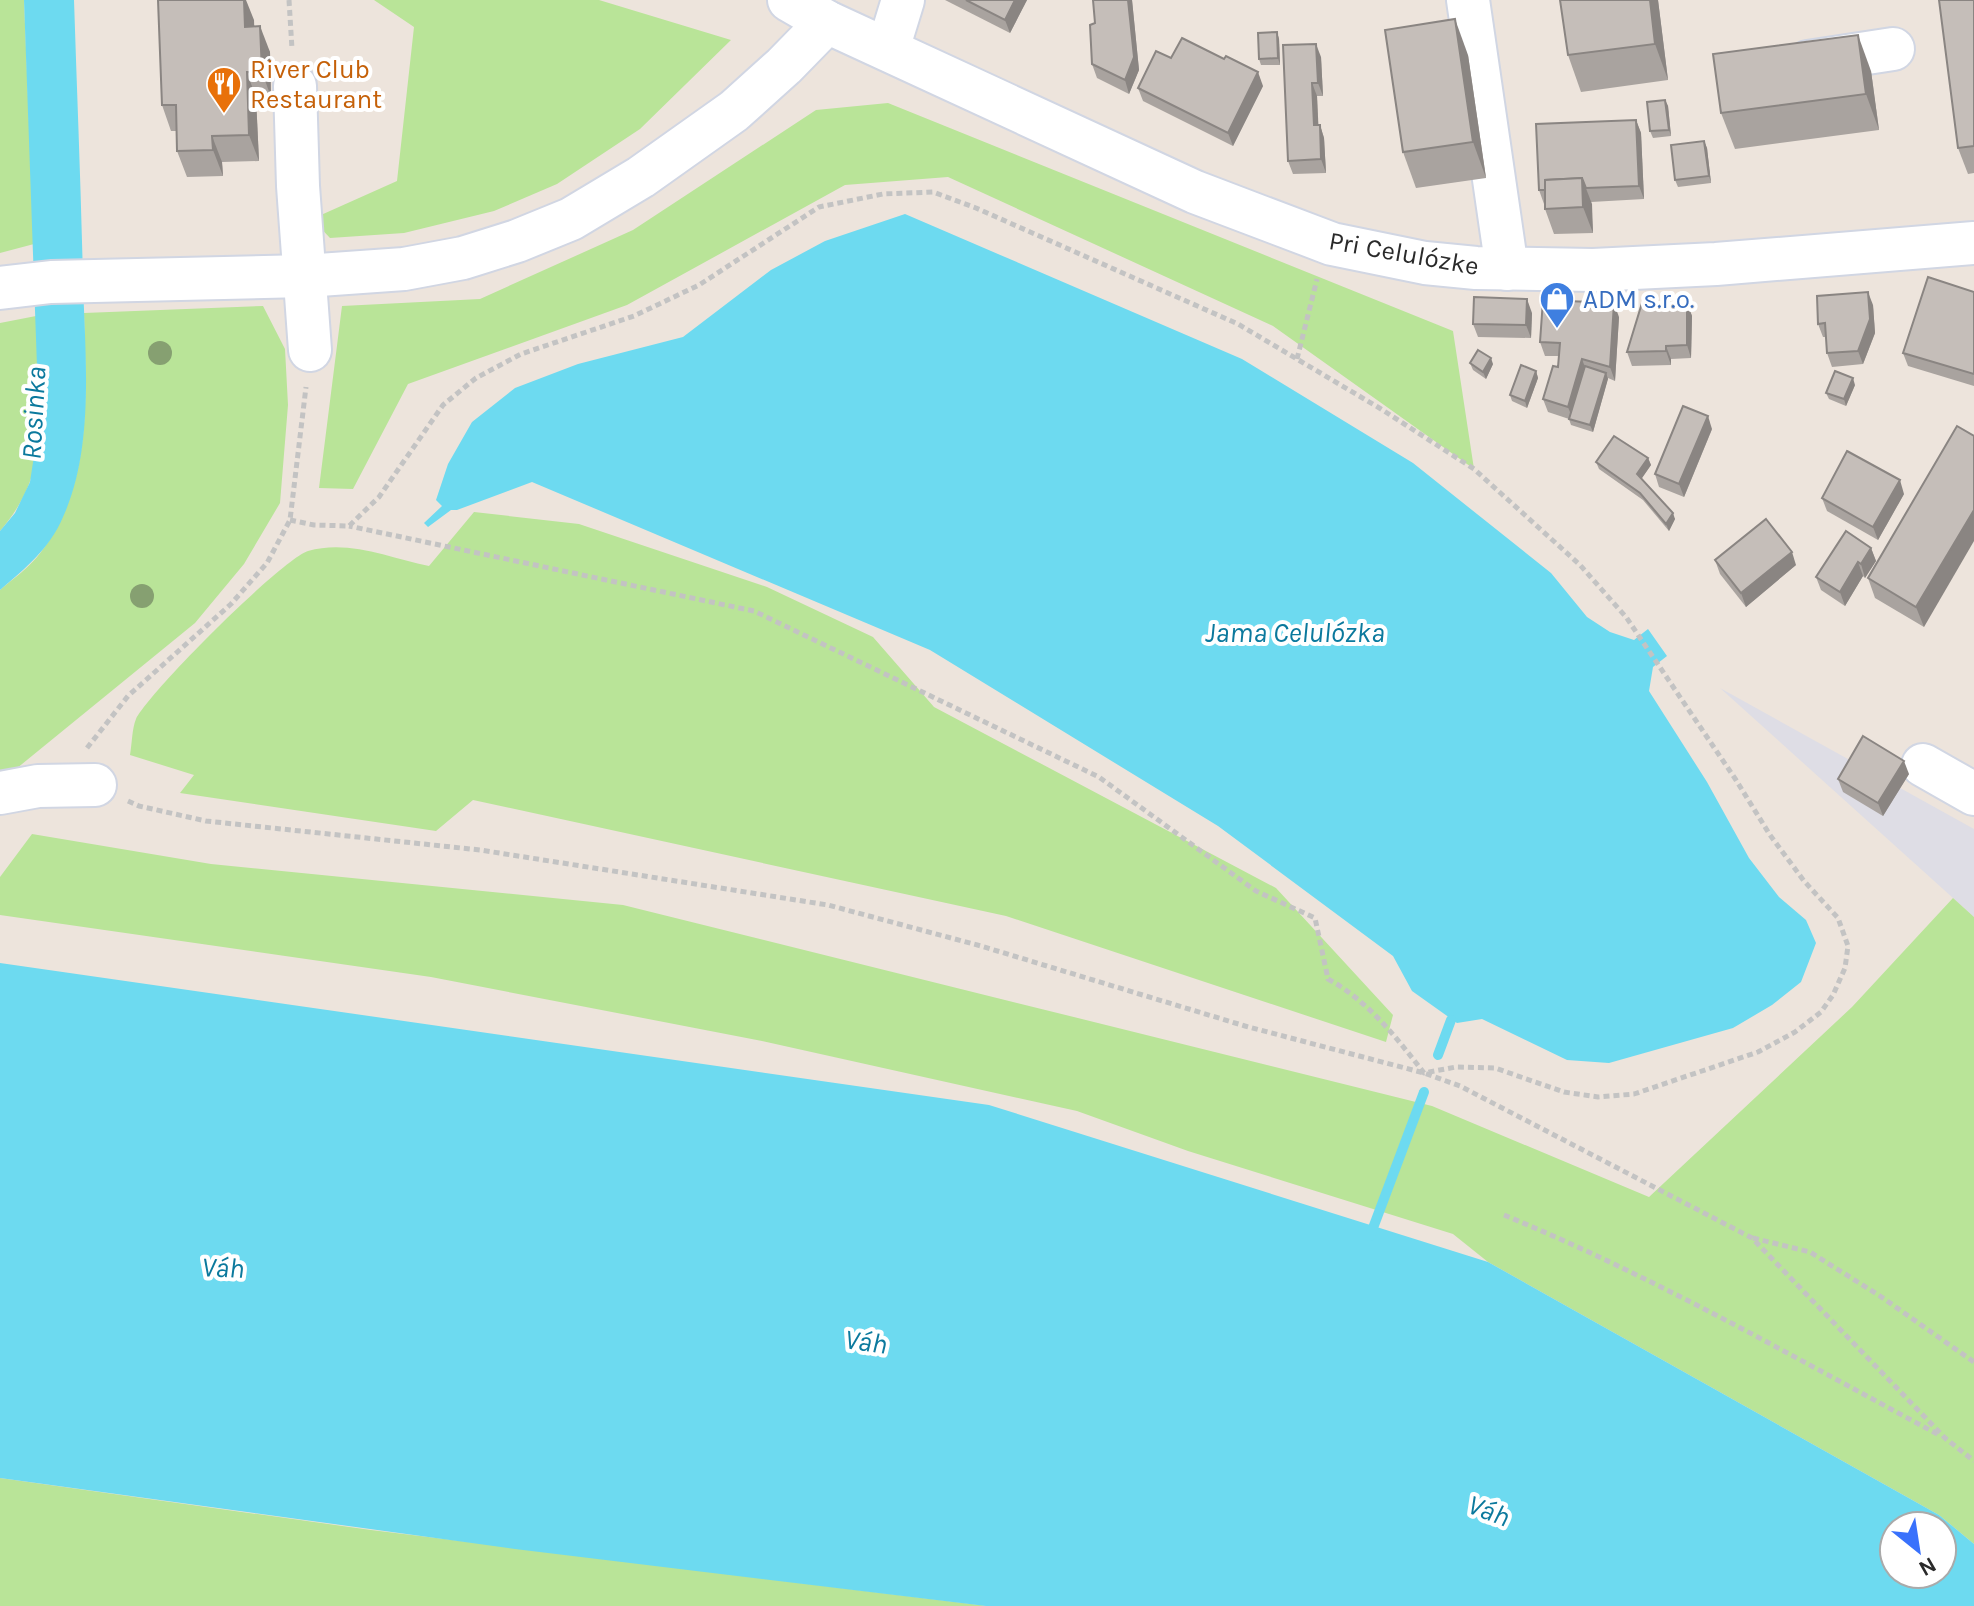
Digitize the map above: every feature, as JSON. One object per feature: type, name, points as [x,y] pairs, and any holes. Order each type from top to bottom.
[{"type":"street","name":"Pri Celulózke","points":[[789,0],[827,22],[1195,192],[1332,244],[1425,263],[1507,269],[1593,270],[1716,264],[1974,243]]},
{"type":"street","points":[[888,49],[903,0]]},
{"type":"street","points":[[1468,0],[1507,269]]},
{"type":"street","points":[[0,288],[51,282],[305,276],[404,269],[463,258],[517,241],[571,219],[641,177],[734,111],[827,22]]},
{"type":"street","points":[[1788,65],[1893,49]]},
{"type":"street","points":[[295,86],[298,186],[310,350]]},
{"type":"street","points":[[1923,765],[1974,794]]},
{"type":"street","points":[[0,793],[38,786],[95,785]]},
{"type":"path","points":[[289,0],[295,86]]},
{"type":"path","points":[[349,526],[379,497],[443,405],[476,378],[521,354],[634,316],[699,285],[819,207],[883,194],[933,192],[1238,324],[1474,469],[1580,565],[1638,634],[1770,835],[1804,881],[1838,918],[1848,946],[1845,968],[1833,995],[1821,1012],[1795,1032],[1758,1052],[1634,1094],[1598,1097],[1564,1092],[1495,1068],[1456,1067],[1424,1073]]},
{"type":"path","points":[[1297,359],[1314,288]]},
{"type":"path","points":[[310,350],[290,520],[267,563],[231,604],[128,696],[99,730],[86,748],[95,785],[139,806],[206,821],[480,850],[828,905],[981,946],[1245,1026],[1424,1073],[1460,1086],[1752,1238],[1810,1252],[1880,1296],[1974,1362]]},
{"type":"path","points":[[290,520],[314,525],[349,526],[754,611],[1099,777],[1256,891],[1315,918],[1328,979],[1348,990],[1368,1008],[1424,1073]]},
{"type":"path","points":[[1504,1215],[1567,1241],[1689,1300],[1945,1438]]},
{"type":"path","points":[[1752,1238],[1945,1438],[1974,1461]]},
{"type":"shaded area","points":[[1720,688],[1974,829],[1974,917],[1953,898]]},
{"type":"green space","points":[[0,0],[24,0],[34,244],[0,253]]},
{"type":"green space","points":[[374,0],[599,0],[731,40],[640,129],[557,184],[494,211],[404,233],[330,238],[312,219],[397,181],[414,27]]},
{"type":"green space","points":[[888,103],[1453,331],[1474,469],[1273,326],[948,177],[845,185],[627,305],[408,384],[353,489],[319,488],[342,306],[480,299],[633,230],[816,110]]},
{"type":"green space","points":[[263,306],[285,349],[288,405],[280,503],[244,564],[195,623],[0,782],[0,590],[41,552],[58,526],[70,498],[83,438],[84,313]]},
{"type":"green space","points":[[36,316],[40,423],[35,465],[26,491],[0,531],[0,323]]},
{"type":"green space","points":[[474,512],[579,524],[767,587],[873,637],[934,707],[1276,888],[1393,1015],[1386,1042],[1006,916],[473,800],[436,831],[180,793],[194,775],[130,755],[136,719],[146,704],[217,628],[293,560],[308,551],[338,547],[369,551],[429,566]]},
{"type":"green space","points":[[32,834],[211,864],[623,905],[1432,1106],[1649,1197],[1852,1007],[1953,898],[1974,917],[1974,1544],[1958,1531],[1958,1510],[1930,1510],[1488,1262],[1453,1234],[1188,1151],[1077,1111],[762,1041],[431,977],[0,915],[0,877]]},
{"type":"green space","points":[[0,1478],[371,1530],[988,1606],[0,1606]]},
{"type":"water","points":[[24,0],[74,0],[86,401],[80,461],[58,528],[44,548],[0,590],[0,531],[15,513],[30,482],[39,423]]},
{"type":"water","name":"Jama Celulózka","points":[[905,214],[1242,359],[1413,463],[1551,573],[1587,617],[1610,632],[1634,640],[1648,629],[1667,656],[1653,667],[1649,691],[1707,782],[1749,858],[1779,897],[1806,920],[1816,943],[1801,982],[1772,1005],[1733,1028],[1609,1063],[1567,1060],[1482,1019],[1457,1023],[1412,991],[1393,956],[1218,826],[930,650],[532,482],[451,510],[428,527],[424,523],[442,506],[436,500],[448,464],[472,422],[515,388],[578,364],[683,337],[771,270],[825,241]]},
{"type":"water","name":"Váh","points":[[0,963],[989,1105],[1488,1262],[1930,1510],[1878,1510],[1878,1590],[1958,1590],[1958,1531],[1974,1544],[1974,1606],[986,1606],[515,1549],[0,1478]]},
{"type":"building","points":[[158,0],[244,0],[245,27],[260,26],[262,72],[247,72],[249,135],[212,136],[213,150],[177,151],[176,105],[162,105]]},
{"type":"building","points":[[966,0],[1015,0],[1005,20]]},
{"type":"building","points":[[1093,0],[1128,0],[1134,57],[1125,80],[1092,64],[1090,25],[1095,23]]},
{"type":"building","points":[[1560,0],[1650,0],[1655,44],[1568,55]]},
{"type":"building","points":[[1939,0],[1974,0],[1974,146],[1958,148]]},
{"type":"building","points":[[1455,19],[1473,142],[1403,152],[1385,30]]},
{"type":"building","points":[[1277,32],[1278,58],[1259,59],[1258,33]]},
{"type":"building","points":[[1858,35],[1866,94],[1721,113],[1713,54]]},
{"type":"building","points":[[1182,38],[1258,72],[1228,133],[1138,88],[1156,51],[1171,58]]},
{"type":"building","points":[[1316,44],[1318,83],[1312,83],[1314,125],[1320,125],[1321,159],[1288,161],[1283,45]]},
{"type":"building","points":[[1665,100],[1669,130],[1650,131],[1647,102]]},
{"type":"building","points":[[1636,120],[1639,186],[1586,188],[1582,178],[1545,180],[1545,190],[1539,190],[1536,124]]},
{"type":"building","points":[[1704,141],[1709,176],[1675,180],[1671,145]]},
{"type":"building","points":[[1582,178],[1583,207],[1545,209],[1545,180]]},
{"type":"building","points":[[1928,277],[1974,292],[1974,374],[1903,353]]},
{"type":"building","points":[[1868,292],[1870,319],[1858,351],[1827,353],[1825,323],[1818,324],[1817,296]]},
{"type":"building","points":[[1474,297],[1527,299],[1526,325],[1473,324]]},
{"type":"building","points":[[1543,300],[1614,303],[1610,367],[1582,359],[1568,407],[1543,399],[1553,366],[1558,367],[1560,343],[1540,342]]},
{"type":"building","points":[[1642,303],[1687,303],[1687,345],[1666,346],[1666,351],[1627,352]]},
{"type":"building","points":[[1478,350],[1491,358],[1483,372],[1470,363]]},
{"type":"building","points":[[1521,365],[1536,371],[1525,401],[1510,395]]},
{"type":"building","points":[[1585,366],[1606,373],[1590,425],[1569,419]]},
{"type":"building","points":[[1835,371],[1853,378],[1844,399],[1826,393]]},
{"type":"building","points":[[1683,406],[1708,416],[1679,484],[1655,474]]},
{"type":"building","points":[[1957,426],[1974,436],[1974,510],[1916,607],[1868,578]]},
{"type":"building","points":[[1614,436],[1648,458],[1637,474],[1673,513],[1666,524],[1640,493],[1596,462]]},
{"type":"building","points":[[1847,451],[1900,480],[1873,527],[1822,498]]},
{"type":"building","points":[[1766,519],[1792,552],[1741,593],[1715,560]]},
{"type":"building","points":[[1846,531],[1871,548],[1861,564],[1858,562],[1840,592],[1816,577]]},
{"type":"building","points":[[1863,736],[1904,761],[1878,803],[1838,779]]},
{"type":"waterway","points":[[1438,1055],[1451,1020]]},
{"type":"waterway","points":[[1370,1236],[1424,1092]]},
{"type":"place","name":"River Club Restaurant","points":[[224,115]]},
{"type":"place","name":"ADM s.r.o.","points":[[1557,330]]},
{"type":"water label","name":"Rosinka","points":[[33,413]]}]
